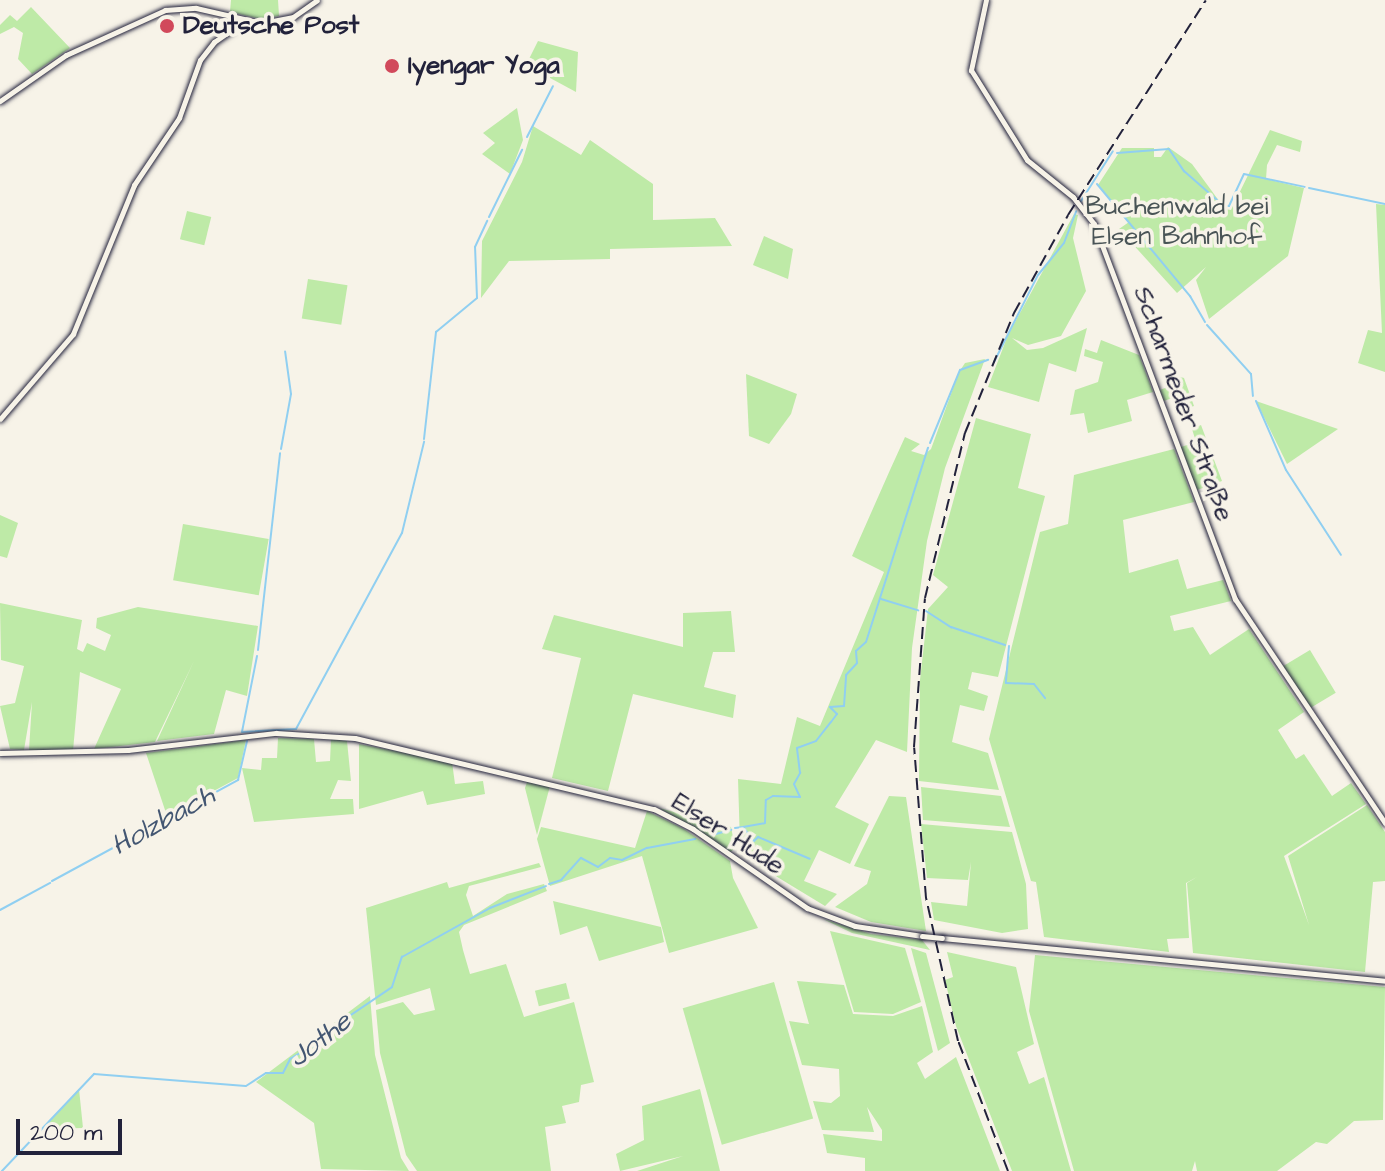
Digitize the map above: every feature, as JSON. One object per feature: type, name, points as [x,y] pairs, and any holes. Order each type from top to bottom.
[{"type":"street","points":[[0,101],[66,55],[165,10],[187,7],[246,20],[293,17],[317,0]]},
{"type":"street","name":"Scharmeder Straße","points":[[986,0],[971,70],[1031,166],[1073,197],[1094,224],[1235,599],[1385,823]]},
{"type":"street","points":[[0,419],[73,334],[134,185],[179,118],[200,60],[214,42],[246,20]]},
{"type":"street","name":"Elser Hude","points":[[0,753],[128,750],[276,733],[355,738],[654,809],[693,829],[807,908],[855,926],[922,936],[1385,981]]},
{"type":"green space","points":[[231,0],[278,0],[279,16],[260,19],[230,12]]},
{"type":"green space","points":[[31,7],[70,48],[32,74],[18,59],[23,33],[14,27],[0,34],[0,25],[10,15],[17,21]]},
{"type":"green space","points":[[538,41],[578,52],[576,92],[526,65]]},
{"type":"green space","points":[[517,108],[523,140],[510,174],[482,154],[495,143],[483,133]]},
{"type":"green space","points":[[533,126],[581,155],[590,140],[653,184],[653,220],[715,218],[732,246],[610,249],[610,259],[509,261],[481,298],[482,241],[522,162]]},
{"type":"green space","name":"Buchenwald bei Elsen Bahnhof","points":[[1270,130],[1302,141],[1300,152],[1277,145],[1267,165],[1266,179],[1304,188],[1288,256],[1209,319],[1196,280],[1206,267],[1177,293],[1119,229],[1129,222],[1098,185],[1122,148],[1154,148],[1154,157],[1161,157],[1168,147],[1192,164],[1225,209],[1231,210]]},
{"type":"green space","points":[[1376,204],[1385,205],[1385,372],[1358,363],[1368,330],[1382,333]]},
{"type":"green space","points":[[187,211],[211,217],[204,245],[180,239]]},
{"type":"green space","points":[[1074,214],[1078,215],[1073,238],[1086,291],[1061,336],[1028,345],[1012,338],[1027,350],[1043,348],[1087,328],[1076,372],[1049,363],[1039,402],[988,387],[1008,335]]},
{"type":"green space","points":[[764,236],[793,249],[788,279],[753,265]]},
{"type":"green space","points":[[308,279],[348,285],[341,325],[302,319]]},
{"type":"green space","points":[[1101,340],[1139,355],[1153,392],[1127,400],[1132,421],[1088,433],[1084,413],[1070,415],[1075,390],[1098,382],[1103,362],[1084,356],[1085,349],[1097,353]]},
{"type":"green space","points":[[985,359],[945,468],[927,541],[912,648],[907,752],[876,740],[835,807],[869,824],[850,864],[819,850],[804,881],[837,894],[825,906],[759,866],[740,844],[738,779],[781,784],[797,717],[820,726],[884,572],[852,556],[890,470],[905,437],[920,444],[911,451],[924,455],[931,449],[959,372],[965,363]]},
{"type":"green space","points":[[746,374],[797,394],[791,414],[769,444],[749,436]]},
{"type":"green space","points":[[1170,374],[1184,378],[1194,406],[1183,410],[1178,396],[1164,401],[1160,390],[1172,385]]},
{"type":"green space","points":[[1256,401],[1338,429],[1287,464]]},
{"type":"green space","points":[[976,418],[1031,434],[1018,488],[1045,496],[998,677],[972,672],[968,689],[988,696],[984,711],[960,705],[952,742],[988,753],[999,790],[919,781],[920,680],[928,609],[948,587],[933,575]]},
{"type":"green space","points":[[1201,425],[1222,481],[1197,490],[1181,447],[1196,442],[1192,429]]},
{"type":"green space","points":[[1174,449],[1194,502],[1123,520],[1129,573],[1178,559],[1187,589],[1223,580],[1231,601],[1170,616],[1174,631],[1193,627],[1210,655],[1249,629],[1304,712],[1278,730],[1296,759],[1304,754],[1332,796],[1351,783],[1366,804],[1284,856],[1309,925],[1288,856],[1367,805],[1385,832],[1385,881],[1373,882],[1365,972],[1193,953],[1187,883],[1197,877],[1186,883],[1189,938],[1167,939],[1169,952],[1044,937],[1036,882],[1031,881],[989,739],[1040,532],[1068,524],[1074,475]]},
{"type":"green space","points":[[0,515],[18,523],[7,558],[0,556]]},
{"type":"green space","points":[[183,524],[269,539],[259,595],[173,580]]},
{"type":"green space","points":[[0,603],[82,620],[77,649],[83,652],[87,643],[105,651],[111,635],[96,628],[97,618],[138,607],[258,626],[247,696],[226,690],[214,734],[157,741],[194,661],[155,742],[94,749],[121,689],[80,672],[73,751],[29,750],[32,702],[24,750],[10,749],[0,706],[15,703],[24,666],[1,660]]},
{"type":"green space","points":[[731,611],[735,652],[713,652],[704,687],[736,695],[733,718],[633,694],[608,791],[552,778],[581,658],[542,649],[554,615],[683,647],[683,613]]},
{"type":"green space","points":[[1310,650],[1336,693],[1307,710],[1282,667]]},
{"type":"green space","points":[[278,738],[314,739],[316,762],[330,761],[331,739],[347,741],[351,781],[338,780],[330,799],[353,799],[354,814],[254,822],[242,768],[261,770],[262,758],[277,758]]},
{"type":"green space","points":[[246,740],[238,778],[167,816],[146,753]]},
{"type":"green space","points":[[359,744],[452,762],[455,784],[483,781],[485,794],[427,805],[423,791],[359,809]]},
{"type":"green space","points":[[527,782],[550,786],[537,835],[525,788]]},
{"type":"green space","points":[[921,787],[1001,796],[1010,827],[923,820]]},
{"type":"green space","points":[[889,796],[906,797],[926,931],[871,922],[835,907],[867,884],[871,871],[854,866]]},
{"type":"green space","points":[[659,808],[731,827],[735,847],[731,852]]},
{"type":"green space","points":[[647,811],[684,829],[730,861],[733,878],[758,928],[669,953],[642,856],[550,886],[537,839],[541,827],[635,848]]},
{"type":"green space","points":[[921,824],[1012,832],[1026,884],[1028,929],[1002,933],[934,920],[931,902],[967,906],[971,862],[968,880],[927,878]]},
{"type":"green space","points":[[539,863],[541,867],[469,886],[466,895],[473,916],[507,894],[544,884],[547,891],[464,925],[459,932],[463,950],[470,974],[506,964],[524,1017],[574,1002],[594,1082],[581,1085],[579,1102],[562,1106],[566,1123],[545,1127],[551,1171],[417,1171],[406,1155],[380,1053],[376,1010],[403,1002],[414,1015],[435,1010],[430,988],[376,1005],[366,908],[447,882],[449,888]]},
{"type":"green space","points":[[553,901],[661,927],[664,942],[599,961],[587,926],[560,935]]},
{"type":"green space","points":[[823,919],[871,934],[922,940],[930,950],[852,933]]},
{"type":"green space","points":[[830,931],[905,948],[921,1002],[893,1014],[854,1012]]},
{"type":"green space","points":[[911,948],[926,953],[950,1043],[938,1051]]},
{"type":"green space","points":[[947,952],[1016,967],[1034,1044],[1017,1052],[1029,1084],[1044,1077],[1071,1171],[1012,1171],[956,1026],[945,980],[953,977]]},
{"type":"green space","points":[[1035,955],[1385,987],[1383,1120],[1354,1121],[1327,1144],[1316,1142],[1277,1171],[1197,1171],[1195,1161],[1192,1171],[1074,1171],[1029,1011]]},
{"type":"green space","points":[[797,981],[844,985],[853,1014],[893,1016],[922,1006],[933,1052],[917,1063],[925,1079],[956,1057],[1000,1171],[865,1171],[865,1158],[827,1153],[823,1134],[882,1141],[882,1130],[867,1107],[874,1132],[822,1130],[813,1101],[831,1103],[840,1096],[839,1069],[802,1065],[789,1021],[809,1024]]},
{"type":"green space","points":[[774,982],[813,1118],[722,1145],[683,1008]]},
{"type":"green space","points":[[566,983],[570,999],[539,1006],[535,991]]},
{"type":"green space","points":[[370,996],[375,1055],[401,1158],[409,1171],[321,1169],[314,1123],[256,1082]]},
{"type":"green space","points":[[79,1089],[83,1128],[43,1129]]},
{"type":"green space","points":[[700,1089],[720,1171],[637,1171],[683,1156],[620,1171],[616,1154],[644,1140],[642,1106]]},
{"type":"waterway","points":[[527,137],[553,86]]},
{"type":"waterway","points":[[1117,153],[1169,149],[1184,171],[1224,206],[1229,206],[1244,174],[1305,187]]},
{"type":"waterway","points":[[489,217],[522,150]]},
{"type":"waterway","points":[[1081,201],[1113,151]]},
{"type":"waterway","points":[[1097,184],[1190,296],[1205,322]]},
{"type":"waterway","points":[[1309,188],[1385,204]]},
{"type":"waterway","points":[[994,362],[1038,275],[1064,243],[1076,211]]},
{"type":"waterway","points":[[424,439],[436,332],[477,298],[475,247],[487,221]]},
{"type":"waterway","points":[[1207,325],[1251,374],[1253,396]]},
{"type":"waterway","points":[[281,449],[291,394],[285,351]]},
{"type":"waterway","points":[[930,443],[960,370],[988,360]]},
{"type":"waterway","points":[[1256,401],[1286,470],[1341,555]]},
{"type":"waterway","points":[[257,656],[242,732],[296,729],[402,533],[424,442]]},
{"type":"waterway","points":[[743,827],[765,823],[766,800],[773,796],[800,797],[794,784],[800,773],[797,748],[816,741],[837,714],[830,707],[844,706],[846,675],[857,663],[856,651],[866,642],[928,448]]},
{"type":"waterway","points":[[258,650],[280,453]]},
{"type":"waterway","points":[[881,599],[918,610]]},
{"type":"waterway","points":[[926,611],[951,627],[1005,645]]},
{"type":"waterway","points":[[1009,646],[1006,683],[1034,684],[1045,698]]},
{"type":"waterway","name":"Holzbach","points":[[52,881],[238,780],[247,741]]},
{"type":"waterway","points":[[735,828],[743,827],[754,841],[758,837],[810,859]]},
{"type":"waterway","points":[[712,835],[731,830]]},
{"type":"waterway","points":[[549,884],[561,880],[581,858],[598,867],[610,858],[622,860],[647,848],[695,839]]},
{"type":"waterway","name":"Holzbach","points":[[0,910],[50,883]]},
{"type":"waterway","name":"Jothe","points":[[2,1171],[94,1074],[246,1086],[266,1073],[283,1073],[290,1059],[300,1053],[306,1056],[308,1048],[324,1043],[320,1036],[392,987],[402,957],[490,908],[546,886]]},
{"type":"railway","points":[[1008,1171],[958,1041],[926,898],[914,747],[925,598],[965,433],[1014,313],[1068,215],[1206,0]]},
{"type":"place","name":"Deutsche Post","points":[[167,26]]},
{"type":"place","name":"Iyengar Yoga","points":[[392,66]]}]
